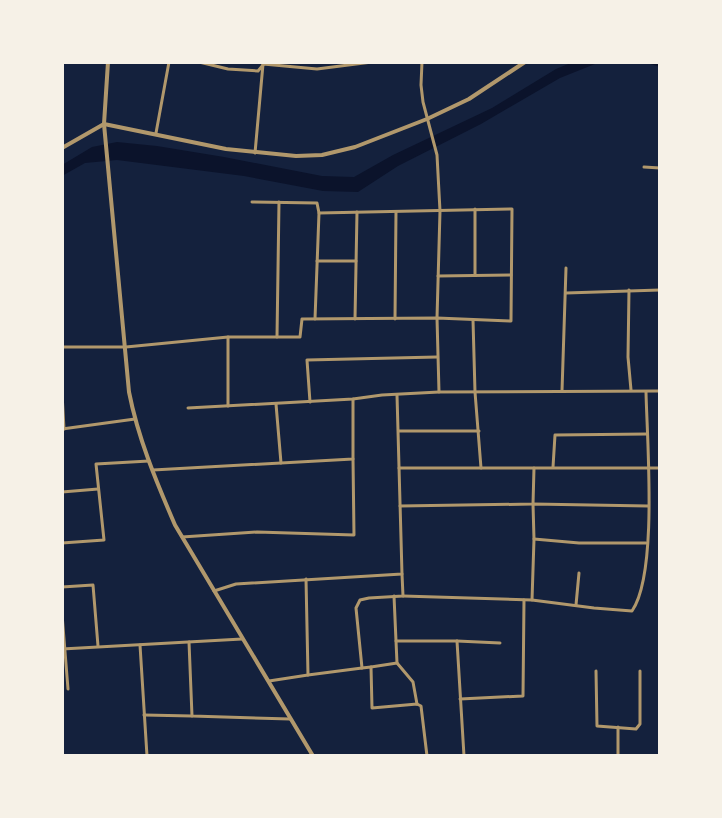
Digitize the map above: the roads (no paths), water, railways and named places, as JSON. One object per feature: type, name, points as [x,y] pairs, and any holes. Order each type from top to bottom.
[{"type":"street","points":[[108,62],[104,124],[129,392],[135,419],[175,525],[313,756]]},
{"type":"street","points":[[155,134],[169,62]]},
{"type":"street","points":[[199,62],[228,69],[258,71],[264,63]]},
{"type":"street","points":[[264,63],[317,69],[372,62]]},
{"type":"street","points":[[422,62],[421,85],[437,155],[440,211],[437,318],[439,392]]},
{"type":"street","points":[[62,148],[104,124],[255,153],[296,156],[332,154],[427,119],[469,99],[525,62]]},
{"type":"street","points":[[255,153],[264,63]]},
{"type":"street","points":[[644,167],[660,168]]},
{"type":"street","points":[[252,202],[317,203],[315,319]]},
{"type":"street","points":[[277,337],[279,202]]},
{"type":"street","points":[[475,209],[475,275]]},
{"type":"street","points":[[62,347],[126,347],[228,337],[300,337],[302,319],[511,321],[512,209],[319,213]]},
{"type":"street","points":[[355,319],[357,212]]},
{"type":"street","points":[[395,319],[396,212]]},
{"type":"street","points":[[317,261],[356,261]]},
{"type":"street","points":[[562,391],[566,268]]},
{"type":"street","points":[[438,276],[512,275]]},
{"type":"street","points":[[629,290],[631,391]]},
{"type":"street","points":[[566,293],[660,290]]},
{"type":"street","points":[[473,320],[481,469]]},
{"type":"street","points":[[228,337],[228,407]]},
{"type":"street","points":[[310,402],[307,360],[439,357]]},
{"type":"street","points":[[362,668],[356,608],[360,600],[403,596],[532,600],[632,611],[644,581],[647,543],[646,391]]},
{"type":"street","points":[[188,408],[439,392],[660,391]]},
{"type":"street","points":[[62,393],[63,429],[135,419]]},
{"type":"street","points":[[397,394],[403,596]]},
{"type":"street","points":[[182,537],[257,532],[354,535],[353,399]]},
{"type":"street","points":[[276,404],[281,463]]},
{"type":"street","points":[[398,431],[479,431]]},
{"type":"street","points":[[553,467],[555,435],[647,434]]},
{"type":"street","points":[[152,470],[353,459]]},
{"type":"street","points":[[62,543],[104,540],[96,464],[149,461]]},
{"type":"street","points":[[399,468],[660,468]]},
{"type":"street","points":[[532,600],[534,468]]},
{"type":"street","points":[[62,492],[99,489]]},
{"type":"street","points":[[400,506],[648,506]]},
{"type":"street","points":[[534,539],[579,543],[647,543]]},
{"type":"street","points":[[575,606],[579,573]]},
{"type":"street","points":[[214,591],[236,584],[402,574]]},
{"type":"street","points":[[306,579],[308,675]]},
{"type":"street","points":[[62,587],[93,585],[98,647]]},
{"type":"street","points":[[394,596],[397,663],[413,682],[417,704],[423,709],[427,756]]},
{"type":"street","points":[[460,699],[523,696],[524,600]]},
{"type":"street","points":[[62,614],[68,689]]},
{"type":"street","points":[[63,649],[243,639]]},
{"type":"street","points":[[396,641],[500,643]]},
{"type":"street","points":[[457,641],[464,756]]},
{"type":"street","points":[[189,642],[192,716]]},
{"type":"street","points":[[140,645],[147,756]]},
{"type":"street","points":[[268,681],[397,663]]},
{"type":"street","points":[[371,667],[372,708],[417,704]]},
{"type":"street","points":[[596,671],[597,726],[636,729],[640,724],[640,671]]},
{"type":"street","points":[[144,715],[290,719]]},
{"type":"street","points":[[618,727],[618,756]]},
{"type":"water","points":[[573,62],[600,62],[560,78],[481,124],[398,166],[358,192],[323,191],[244,176],[117,160],[85,163],[62,176],[62,165],[92,147],[117,142],[224,157],[322,176],[354,177],[492,108]]},
{"type":"water","points":[[600,62],[660,62],[660,67],[647,63]]}]
